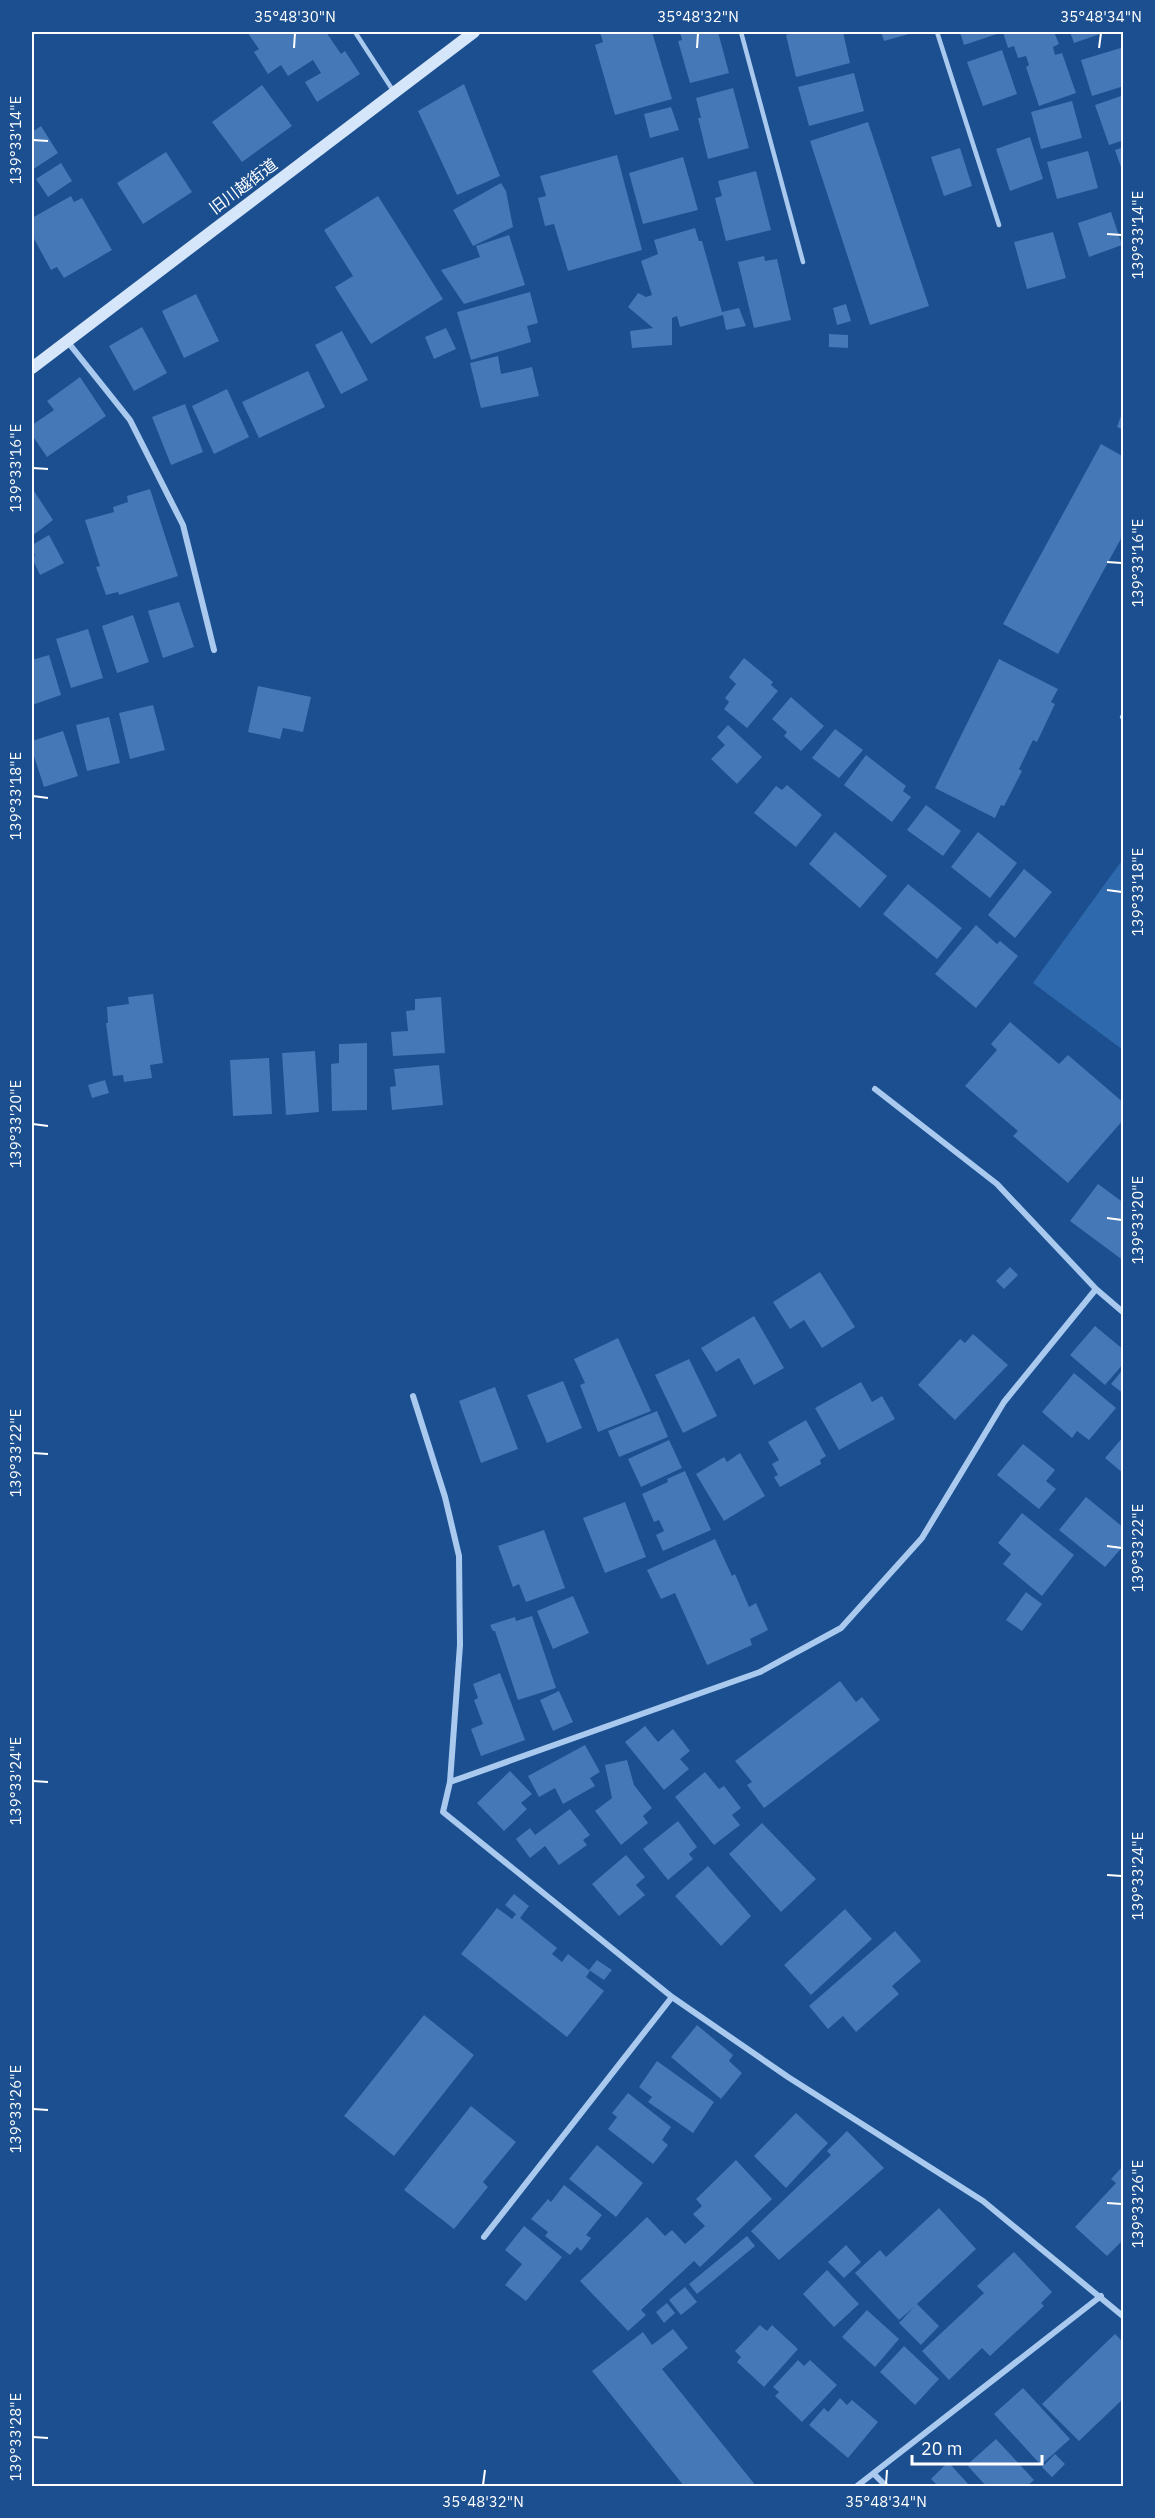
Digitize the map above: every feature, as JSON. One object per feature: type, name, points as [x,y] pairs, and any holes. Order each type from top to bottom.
[{"type":"main road","name":"旧川越街道","points":[[32,368],[176,256],[474,32]]},
{"type":"street","points":[[67,342],[130,420],[183,525],[214,650]]},
{"type":"street","points":[[875,1089],[997,1184],[1096,1289],[1124,1313]]},
{"type":"street","points":[[450,1782],[760,1672],[841,1628],[922,1538],[1005,1402],[1096,1289]]},
{"type":"street","points":[[413,1396],[445,1497],[459,1556],[460,1645],[450,1782],[443,1812],[672,1997],[788,2077],[983,2201],[1124,2317]]},
{"type":"street","points":[[484,2237],[672,1997]]},
{"type":"street","points":[[857,2487],[1101,2296]]},
{"type":"street","points":[[874,2474],[886,2487]]},
{"type":"lane","points":[[355,32],[395,93]]},
{"type":"lane","points":[[741,32],[803,262]]},
{"type":"lane","points":[[937,32],[999,225]]},
{"type":"shaded area","points":[[1123,859],[1123,1050],[1033,983]]},
{"type":"building","points":[[247,32],[326,32],[341,54],[345,51],[360,74],[317,102],[305,82],[321,73],[313,60],[288,76],[281,65],[268,74],[254,52],[259,49]]},
{"type":"building","points":[[600,32],[652,32],[672,99],[615,115],[595,45],[603,42]]},
{"type":"building","points":[[680,32],[718,32],[729,73],[690,83],[678,41],[682,40]]},
{"type":"building","points":[[797,32],[843,32],[850,63],[796,77],[786,35]]},
{"type":"building","points":[[881,32],[916,32],[884,41]]},
{"type":"building","points":[[960,32],[1003,32],[964,45]]},
{"type":"building","points":[[1003,32],[1054,32],[1059,44],[1053,47],[1055,55],[1062,53],[1076,93],[1039,106],[1026,67],[1029,65],[1026,56],[1018,58],[1014,46],[1008,48]]},
{"type":"building","points":[[1070,32],[1106,32],[1074,43]]},
{"type":"building","points":[[1124,47],[1124,86],[1092,96],[1081,60]]},
{"type":"building","points":[[1002,50],[1017,94],[983,106],[967,62]]},
{"type":"building","points":[[854,73],[864,111],[809,126],[798,87]]},
{"type":"building","points":[[464,84],[500,176],[457,195],[418,111]]},
{"type":"building","points":[[262,85],[292,126],[242,162],[212,122]]},
{"type":"building","points":[[733,88],[749,148],[708,159],[698,118],[701,118],[696,98]]},
{"type":"building","points":[[1124,95],[1124,140],[1109,145],[1095,105]]},
{"type":"building","points":[[1072,101],[1082,138],[1041,149],[1031,112]]},
{"type":"building","points":[[671,107],[679,130],[650,138],[644,114]]},
{"type":"building","points":[[868,122],[929,306],[870,325],[810,141]]},
{"type":"building","points":[[41,126],[58,153],[32,170],[32,132]]},
{"type":"building","points":[[1030,137],[1043,179],[1010,191],[996,149]]},
{"type":"building","points":[[1124,147],[1124,173],[1123,173],[1115,150]]},
{"type":"building","points":[[960,148],[972,186],[944,196],[931,157]]},
{"type":"building","points":[[1088,151],[1098,188],[1057,199],[1047,162]]},
{"type":"building","points":[[166,152],[192,192],[143,224],[117,183]]},
{"type":"building","points":[[617,155],[642,250],[568,271],[554,224],[545,226],[538,198],[546,196],[540,176]]},
{"type":"building","points":[[683,157],[698,210],[643,224],[629,173]]},
{"type":"building","points":[[61,163],[72,181],[48,197],[36,179]]},
{"type":"building","points":[[756,171],[771,230],[726,241],[715,198],[722,196],[718,181]]},
{"type":"building","points":[[501,183],[506,191],[513,227],[473,246],[453,210]]},
{"type":"building","points":[[71,196],[74,202],[82,198],[112,250],[64,278],[57,267],[51,270],[32,235],[32,218]]},
{"type":"building","points":[[378,196],[443,299],[371,344],[335,287],[353,276],[324,230]]},
{"type":"building","points":[[1111,212],[1122,245],[1089,257],[1078,223]]},
{"type":"building","points":[[695,228],[699,241],[702,241],[722,312],[739,308],[746,326],[726,330],[723,315],[680,327],[677,316],[672,318],[672,345],[632,348],[630,331],[653,328],[628,307],[638,293],[646,297],[652,295],[641,261],[658,254],[654,240]]},
{"type":"building","points":[[1053,232],[1066,278],[1027,289],[1014,242]]},
{"type":"building","points":[[509,235],[525,285],[464,304],[441,270],[480,257],[476,246]]},
{"type":"building","points":[[764,256],[765,261],[777,259],[791,320],[754,328],[738,262]]},
{"type":"building","points":[[530,292],[538,323],[527,326],[531,342],[471,360],[457,312]]},
{"type":"building","points":[[196,294],[219,341],[184,358],[162,311]]},
{"type":"building","points":[[846,304],[851,321],[837,325],[833,308]]},
{"type":"building","points":[[142,327],[167,373],[134,391],[109,346]]},
{"type":"building","points":[[446,328],[456,349],[434,359],[425,337]]},
{"type":"building","points":[[342,331],[368,380],[341,394],[315,345]]},
{"type":"building","points":[[829,334],[848,335],[848,348],[829,347]]},
{"type":"building","points":[[498,356],[501,374],[532,367],[539,396],[481,408],[470,363]]},
{"type":"building","points":[[308,371],[325,407],[259,438],[242,402]]},
{"type":"building","points":[[80,377],[106,416],[47,457],[32,435],[32,425],[54,410],[47,401]]},
{"type":"building","points":[[227,389],[249,437],[214,454],[192,406]]},
{"type":"building","points":[[185,404],[203,452],[171,465],[152,417]]},
{"type":"building","points":[[1124,408],[1124,430],[1117,427]]},
{"type":"building","points":[[1101,444],[1124,457],[1124,533],[1058,654],[1003,624]]},
{"type":"building","points":[[32,488],[53,520],[32,536]]},
{"type":"building","points":[[150,489],[178,576],[119,595],[118,592],[106,595],[96,567],[100,566],[85,520],[114,512],[113,507],[128,502],[127,496]]},
{"type":"building","points":[[49,535],[64,563],[40,575],[32,558],[35,556],[32,545]]},
{"type":"building","points":[[179,602],[194,647],[163,658],[148,611]]},
{"type":"building","points":[[133,615],[149,662],[117,673],[102,626]]},
{"type":"building","points":[[88,629],[103,678],[71,688],[56,639]]},
{"type":"building","points":[[49,655],[61,695],[32,705],[32,660]]},
{"type":"building","points":[[744,658],[773,682],[771,685],[778,691],[747,728],[724,709],[729,702],[725,698],[736,684],[729,677]]},
{"type":"building","points":[[999,659],[1058,689],[1051,702],[1055,704],[1037,742],[1033,740],[1019,769],[1022,771],[1004,806],[1001,805],[995,818],[935,788]]},
{"type":"building","points":[[258,686],[311,697],[303,732],[283,728],[280,739],[248,732]]},
{"type":"building","points":[[791,697],[824,726],[801,751],[784,736],[787,732],[772,719]]},
{"type":"building","points":[[153,705],[165,750],[130,759],[119,713]]},
{"type":"building","points":[[109,717],[120,763],[87,771],[76,725]]},
{"type":"building","points":[[728,725],[762,757],[737,784],[711,759],[725,745],[717,737]]},
{"type":"building","points":[[835,729],[863,750],[839,778],[812,758]]},
{"type":"building","points":[[63,731],[78,776],[44,787],[32,750],[32,741]]},
{"type":"building","points":[[866,755],[906,786],[903,791],[911,797],[892,822],[844,785]]},
{"type":"building","points":[[787,785],[822,815],[796,847],[754,813],[776,786],[782,790]]},
{"type":"building","points":[[926,805],[961,831],[943,856],[907,830]]},
{"type":"building","points":[[835,832],[887,876],[860,908],[809,864]]},
{"type":"building","points":[[978,832],[1017,863],[990,898],[951,867]]},
{"type":"building","points":[[1024,869],[1052,892],[1015,938],[988,915]]},
{"type":"building","points":[[908,884],[962,928],[937,959],[883,914]]},
{"type":"building","points":[[976,925],[997,944],[1000,941],[1018,956],[976,1008],[935,974]]},
{"type":"building","points":[[153,994],[163,1063],[150,1065],[152,1078],[124,1082],[123,1075],[113,1076],[106,1023],[108,1023],[107,1007],[129,1004],[128,997]]},
{"type":"building","points":[[441,997],[445,1053],[393,1056],[391,1032],[408,1031],[406,1011],[415,1010],[415,999]]},
{"type":"building","points":[[1010,1022],[1059,1064],[1068,1055],[1124,1103],[1124,1119],[1068,1183],[1013,1136],[1018,1131],[965,1086],[997,1050],[991,1044]]},
{"type":"building","points":[[367,1043],[367,1110],[332,1111],[331,1064],[339,1063],[339,1044]]},
{"type":"building","points":[[315,1051],[319,1112],[286,1115],[282,1053]]},
{"type":"building","points":[[269,1058],[272,1114],[233,1116],[230,1060]]},
{"type":"building","points":[[439,1065],[443,1105],[392,1110],[390,1087],[396,1086],[394,1069]]},
{"type":"building","points":[[105,1080],[109,1093],[92,1098],[88,1085]]},
{"type":"building","points":[[1098,1184],[1124,1203],[1124,1261],[1070,1221]]},
{"type":"building","points":[[1010,1267],[1018,1275],[1004,1289],[996,1281]]},
{"type":"building","points":[[820,1272],[855,1327],[822,1348],[804,1320],[790,1329],[773,1302]]},
{"type":"building","points":[[754,1316],[784,1368],[754,1385],[739,1358],[716,1372],[701,1348]]},
{"type":"building","points":[[1095,1326],[1124,1350],[1124,1363],[1105,1385],[1070,1355]]},
{"type":"building","points":[[973,1334],[1008,1365],[955,1420],[918,1385],[960,1339],[965,1343]]},
{"type":"building","points":[[618,1338],[651,1411],[598,1432],[580,1385],[585,1383],[574,1359]]},
{"type":"building","points":[[689,1359],[717,1416],[683,1433],[655,1375]]},
{"type":"building","points":[[1124,1368],[1124,1394],[1111,1384]]},
{"type":"building","points":[[1074,1373],[1116,1408],[1089,1440],[1077,1431],[1072,1438],[1042,1412]]},
{"type":"building","points":[[563,1381],[582,1428],[547,1443],[527,1395]]},
{"type":"building","points":[[861,1382],[872,1402],[882,1396],[895,1419],[839,1450],[815,1408]]},
{"type":"building","points":[[495,1387],[518,1449],[481,1463],[459,1401]]},
{"type":"building","points":[[657,1411],[668,1437],[619,1457],[608,1431]]},
{"type":"building","points":[[806,1420],[826,1456],[820,1460],[821,1464],[780,1487],[774,1477],[778,1475],[772,1464],[779,1460],[768,1442]]},
{"type":"building","points":[[1124,1436],[1124,1474],[1105,1458]]},
{"type":"building","points":[[669,1440],[682,1468],[641,1487],[628,1459]]},
{"type":"building","points":[[1023,1444],[1055,1470],[1046,1481],[1056,1489],[1039,1509],[997,1475]]},
{"type":"building","points":[[740,1453],[765,1496],[724,1521],[696,1474],[724,1457],[727,1462]]},
{"type":"building","points":[[685,1471],[711,1530],[663,1551],[656,1535],[664,1531],[659,1520],[654,1522],[642,1494]]},
{"type":"building","points":[[1086,1497],[1124,1528],[1124,1545],[1105,1567],[1059,1530]]},
{"type":"building","points":[[625,1502],[646,1557],[605,1573],[583,1518]]},
{"type":"building","points":[[1022,1513],[1074,1555],[1042,1596],[1003,1564],[1011,1554],[998,1543]]},
{"type":"building","points":[[544,1530],[565,1588],[526,1602],[519,1584],[513,1587],[498,1546]]},
{"type":"building","points":[[715,1539],[732,1576],[735,1574],[749,1607],[756,1603],[768,1630],[750,1639],[752,1645],[707,1665],[675,1593],[661,1599],[647,1570]]},
{"type":"building","points":[[1026,1592],[1042,1604],[1022,1631],[1006,1620]]},
{"type":"building","points":[[573,1596],[589,1633],[553,1649],[537,1611]]},
{"type":"building","points":[[532,1616],[556,1688],[518,1700],[495,1631],[490,1625],[515,1617],[516,1621]]},
{"type":"building","points":[[500,1673],[525,1740],[481,1756],[471,1729],[483,1724],[474,1700],[478,1698],[473,1684]]},
{"type":"building","points":[[840,1681],[856,1702],[862,1697],[880,1720],[764,1808],[747,1785],[752,1782],[735,1761]]},
{"type":"building","points":[[559,1691],[573,1722],[553,1731],[540,1700]]},
{"type":"building","points":[[645,1726],[658,1742],[673,1729],[690,1751],[680,1759],[689,1769],[664,1790],[625,1742]]},
{"type":"building","points":[[585,1745],[600,1772],[590,1778],[595,1786],[563,1804],[555,1788],[539,1797],[528,1776]]},
{"type":"building","points":[[627,1760],[634,1785],[652,1808],[643,1816],[648,1823],[621,1845],[595,1811],[612,1798],[605,1765]]},
{"type":"building","points":[[510,1771],[532,1794],[521,1803],[527,1809],[504,1831],[477,1803]]},
{"type":"building","points":[[705,1772],[719,1789],[724,1786],[741,1808],[732,1815],[740,1825],[714,1845],[675,1797]]},
{"type":"building","points":[[570,1809],[590,1835],[583,1840],[587,1845],[559,1865],[545,1846],[530,1858],[516,1839],[530,1828],[535,1835]]},
{"type":"building","points":[[678,1821],[697,1847],[689,1854],[693,1859],[668,1880],[643,1849]]},
{"type":"building","points":[[762,1823],[816,1879],[781,1912],[729,1854]]},
{"type":"building","points":[[626,1855],[645,1877],[636,1885],[645,1895],[619,1916],[592,1884]]},
{"type":"building","points":[[708,1866],[751,1916],[721,1946],[675,1896]]},
{"type":"building","points":[[514,1894],[529,1906],[520,1918],[557,1948],[552,1954],[562,1962],[568,1954],[590,1971],[586,1977],[604,1991],[567,2037],[461,1954],[497,1908],[512,1919],[516,1914],[505,1905]]},
{"type":"building","points":[[845,1909],[872,1939],[811,1995],[784,1965]]},
{"type":"building","points":[[895,1931],[921,1961],[892,1986],[899,1994],[856,2032],[843,2016],[828,2029],[809,2006]]},
{"type":"building","points":[[597,1960],[612,1970],[604,1980],[589,1970]]},
{"type":"building","points":[[424,2015],[474,2055],[394,2156],[344,2116]]},
{"type":"building","points":[[697,2025],[733,2055],[729,2061],[742,2073],[721,2099],[671,2057]]},
{"type":"building","points":[[657,2061],[714,2102],[693,2133],[648,2102],[652,2097],[639,2087]]},
{"type":"building","points":[[628,2093],[671,2127],[662,2140],[668,2145],[653,2164],[608,2129],[617,2117],[612,2113]]},
{"type":"building","points":[[471,2106],[516,2142],[483,2182],[488,2187],[454,2229],[404,2190]]},
{"type":"building","points":[[796,2113],[828,2143],[786,2188],[754,2156]]},
{"type":"building","points":[[847,2131],[884,2168],[779,2260],[751,2231],[831,2155],[827,2151]]},
{"type":"building","points":[[597,2145],[643,2183],[616,2217],[569,2179]]},
{"type":"building","points":[[736,2160],[772,2199],[700,2267],[694,2261],[641,2310],[646,2315],[628,2331],[580,2281],[647,2217],[665,2236],[672,2230],[685,2244],[705,2226],[693,2214],[702,2206],[696,2199]]},
{"type":"building","points":[[1124,2165],[1124,2239],[1107,2256],[1075,2227],[1116,2183],[1111,2179]]},
{"type":"building","points":[[564,2185],[602,2215],[586,2235],[591,2238],[581,2251],[577,2247],[570,2255],[545,2236],[548,2232],[531,2219],[548,2199],[551,2202]]},
{"type":"building","points":[[939,2208],[976,2249],[917,2304],[939,2326],[921,2345],[899,2323],[914,2307],[899,2320],[855,2273],[880,2250],[886,2257]]},
{"type":"building","points":[[524,2226],[562,2257],[526,2301],[505,2285],[522,2264],[505,2250]]},
{"type":"building","points":[[747,2236],[755,2246],[697,2294],[689,2284]]},
{"type":"building","points":[[846,2245],[861,2262],[844,2278],[828,2262]]},
{"type":"building","points":[[1014,2252],[1052,2292],[1041,2303],[1044,2306],[990,2356],[982,2348],[949,2380],[922,2351],[984,2293],[977,2286]]},
{"type":"building","points":[[827,2270],[859,2304],[834,2327],[803,2294]]},
{"type":"building","points":[[685,2287],[697,2302],[681,2315],[669,2300]]},
{"type":"building","points":[[667,2303],[675,2313],[664,2323],[656,2312]]},
{"type":"building","points":[[867,2310],[899,2339],[875,2367],[842,2337]]},
{"type":"building","points":[[760,2325],[767,2331],[772,2325],[798,2349],[764,2387],[737,2362],[741,2357],[735,2351]]},
{"type":"building","points":[[673,2329],[688,2348],[662,2369],[756,2486],[684,2486],[592,2371],[643,2332],[652,2345]]},
{"type":"building","points":[[1115,2334],[1124,2343],[1124,2398],[1079,2441],[1042,2404]]},
{"type":"building","points":[[904,2346],[939,2379],[915,2405],[880,2372]]},
{"type":"building","points":[[798,2360],[804,2366],[810,2360],[837,2385],[802,2422],[775,2396],[779,2392],[773,2387]]},
{"type":"building","points":[[1023,2388],[1070,2439],[1041,2465],[994,2414]]},
{"type":"building","points":[[840,2398],[847,2405],[852,2400],[878,2422],[848,2458],[809,2425],[824,2408],[828,2412]]},
{"type":"building","points":[[996,2439],[1034,2480],[1027,2486],[986,2486],[967,2465]]},
{"type":"building","points":[[1055,2454],[1065,2464],[1052,2477],[1042,2467]]},
{"type":"building","points":[[948,2462],[970,2486],[938,2486],[931,2479]]}]
